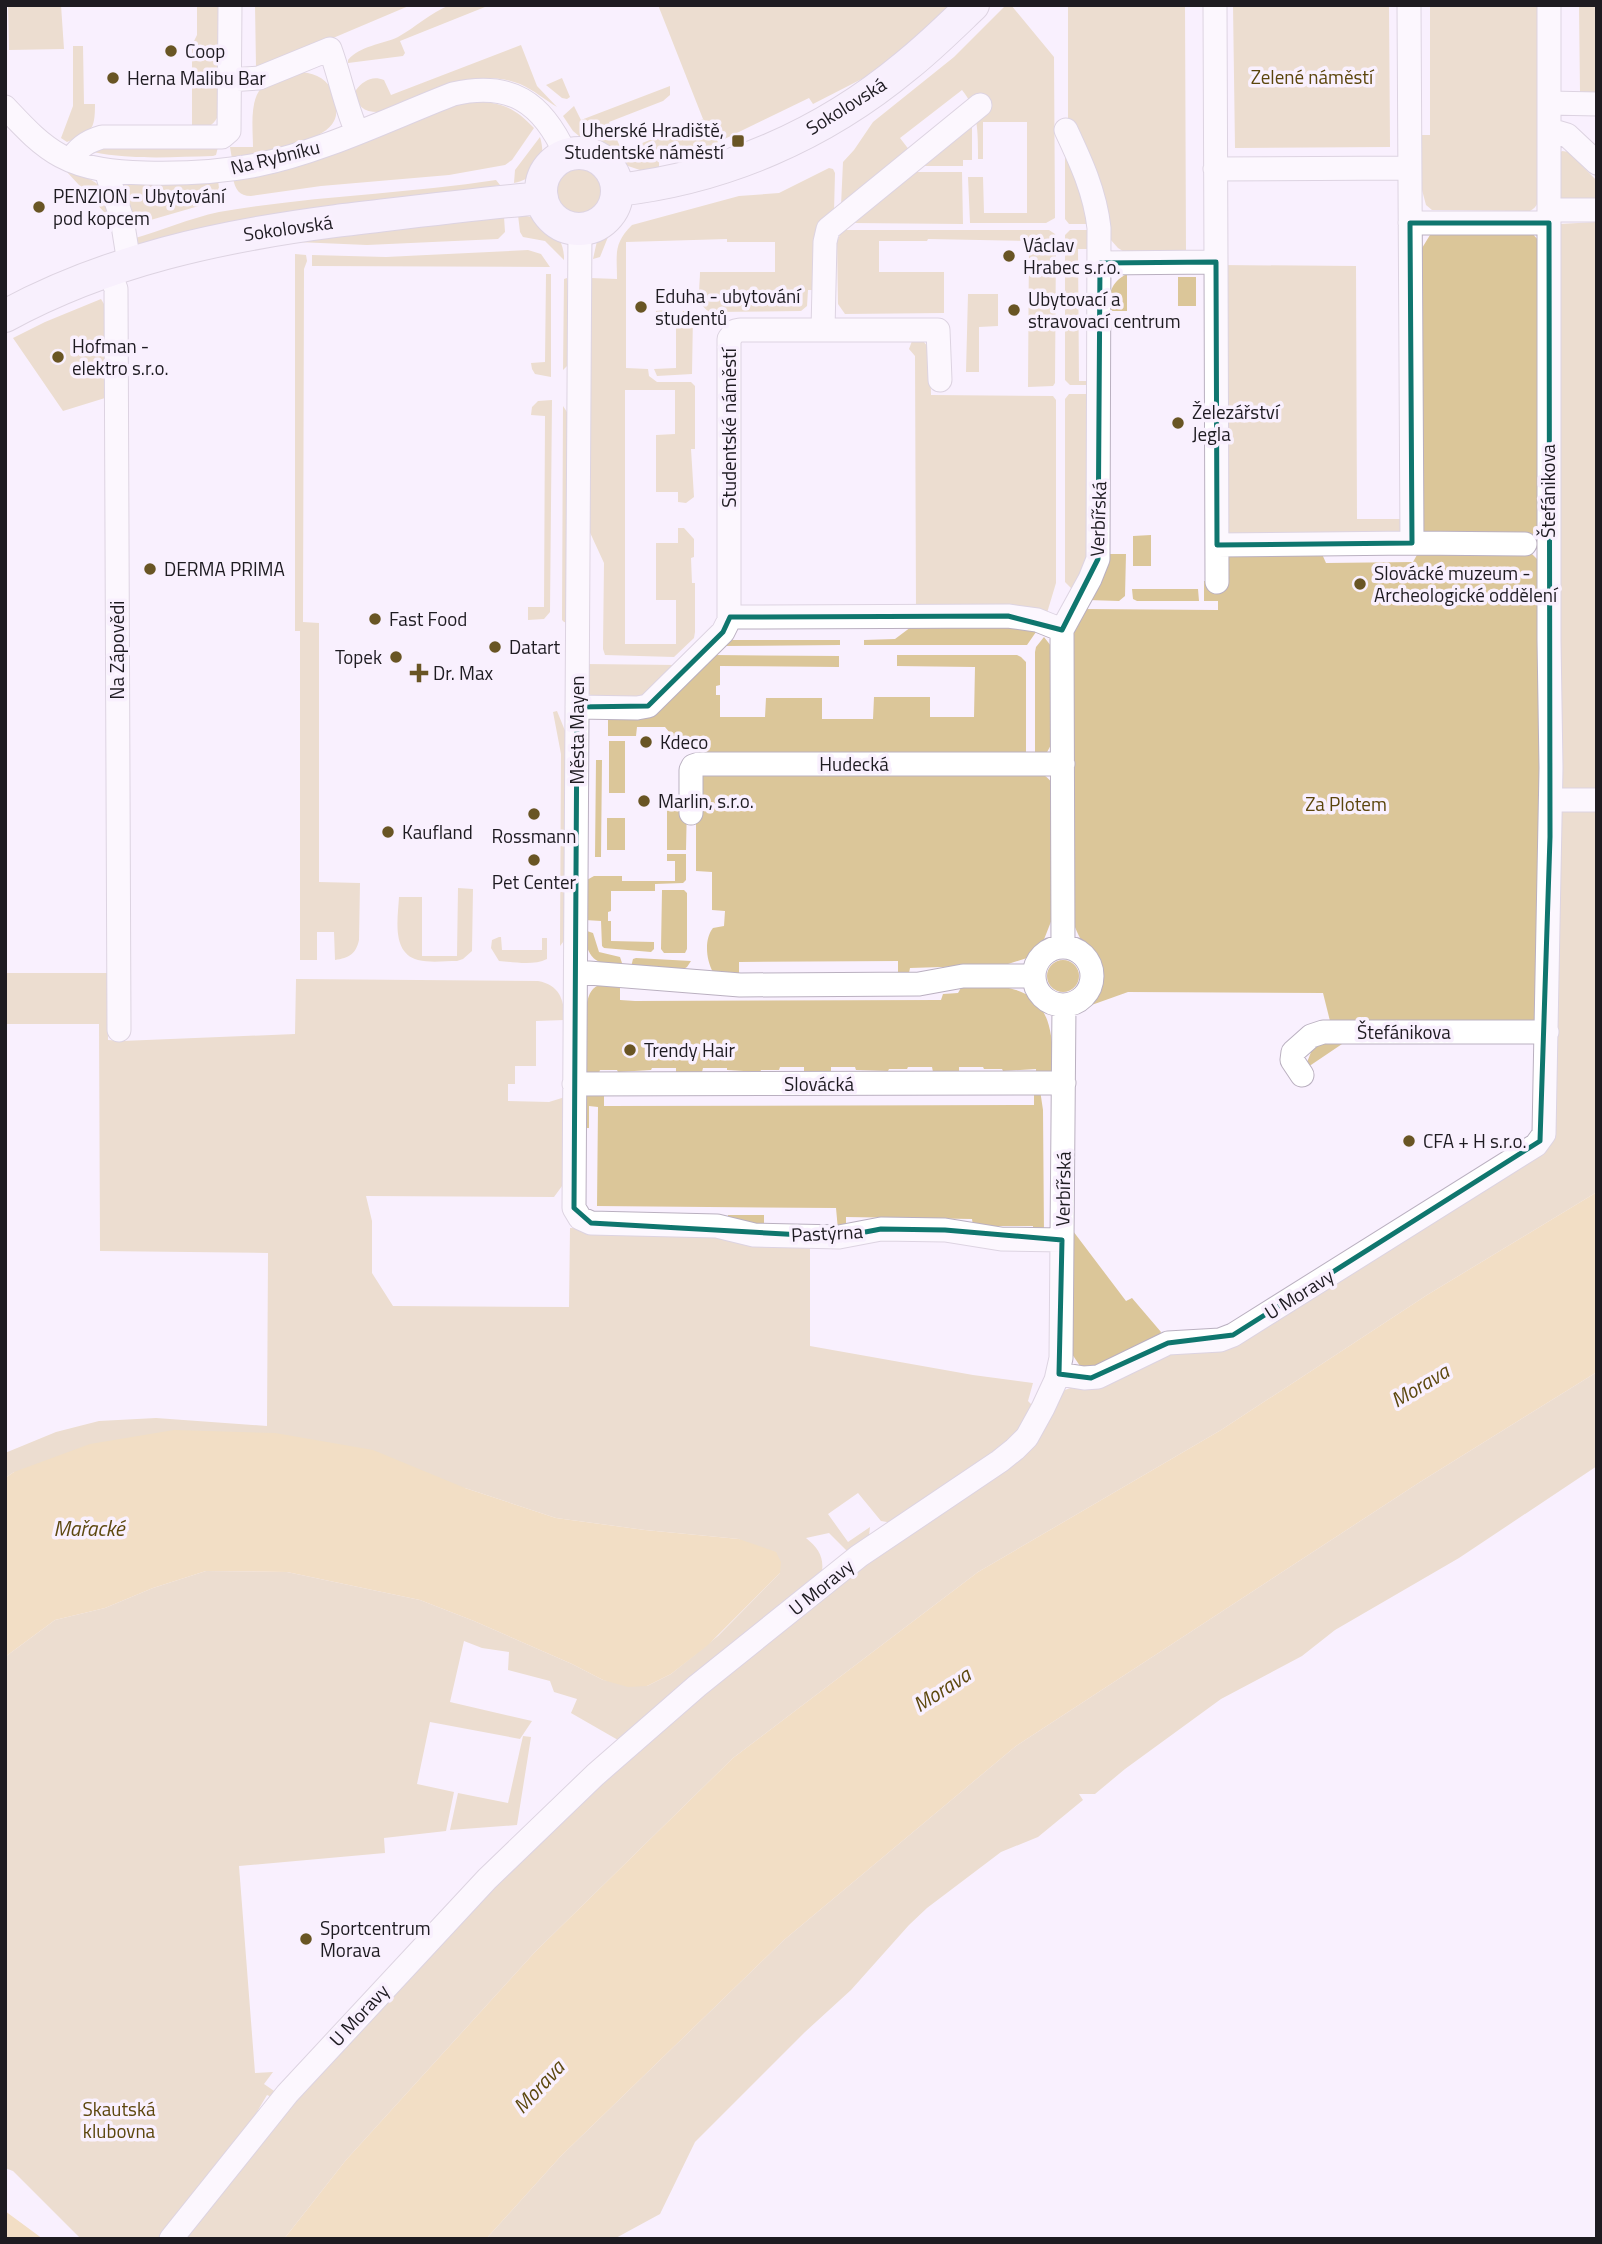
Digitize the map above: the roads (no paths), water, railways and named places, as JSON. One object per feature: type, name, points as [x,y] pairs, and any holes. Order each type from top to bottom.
[{"type":"main road","name":"Sokolovská","points":[[617,190],[672,182],[725,168],[786,143],[873,92],[924,51],[973,5]]},
{"type":"main road","points":[[581,153],[601,159],[614,175],[617,190],[613,206],[605,218],[592,226],[580,228],[567,227],[554,219],[545,207],[541,186],[552,164],[566,155],[581,153]]},
{"type":"main road","name":"Sokolovská","points":[[5,316],[51,293],[119,266],[251,233],[542,198]]},
{"type":"street","name":"Na Rybníku","points":[[71,160],[77,150],[93,139],[102,137],[222,137],[229,131],[230,5]]},
{"type":"street","points":[[1215,5],[1217,582]]},
{"type":"street","points":[[1409,5],[1412,543]]},
{"type":"street","name":"Štefánikova","points":[[1546,1094],[1551,800],[1548,613],[1549,5]]},
{"type":"street","points":[[229,80],[259,78],[330,48],[357,132]]},
{"type":"street","name":"Na Rybníku","points":[[5,107],[33,138],[58,155],[106,171],[161,173],[226,170],[293,156],[453,94],[486,90],[510,94],[528,102],[554,130],[566,155]]},
{"type":"street","points":[[1550,103],[1597,104]]},
{"type":"street","points":[[824,330],[825,237],[828,229],[980,105]]},
{"type":"street","name":"Verbířská","points":[[1063,947],[1062,630],[1098,559],[1100,263],[1096,208],[1085,171],[1066,130]]},
{"type":"street","points":[[1550,130],[1567,135],[1597,163]]},
{"type":"street","points":[[1215,169],[1409,168]]},
{"type":"street","name":"Na Zápovědi","points":[[106,171],[122,219],[116,289],[119,1030]]},
{"type":"street","points":[[1410,223],[1549,216],[1597,210]]},
{"type":"street","name":"Města Mayen","points":[[580,228],[573,1202],[580,1218],[591,1223]]},
{"type":"street","points":[[1100,263],[1216,262]]},
{"type":"street","name":"Studentské náměstí","points":[[730,617],[729,339],[733,333],[740,330],[938,330],[940,380]]},
{"type":"street","name":"Štefánikova","points":[[1217,545],[1525,544]]},
{"type":"street","points":[[577,707],[648,706],[723,632],[730,617],[1008,616],[1030,618],[1062,630]]},
{"type":"street","name":"Hudecká","points":[[691,813],[691,771],[693,766],[699,764],[1063,764]]},
{"type":"street","points":[[1551,800],[1597,800]]},
{"type":"street","points":[[1063,947],[1074,949],[1083,956],[1092,976],[1084,996],[1063,1005],[1051,1002],[1040,994],[1034,976],[1036,965],[1042,956],[1052,949],[1063,947]]},
{"type":"street","points":[[576,972],[740,985],[919,984],[963,976],[1034,976]]},
{"type":"street","name":"Verbířská","points":[[1059,1374],[1063,1005]]},
{"type":"street","name":"Štefánikova","points":[[1302,1075],[1292,1060],[1293,1052],[1311,1036],[1323,1032],[1548,1032]]},
{"type":"street","name":"Slovácká","points":[[575,1084],[1064,1083]]},
{"type":"street","name":"U Moravy","points":[[171,2239],[287,2094],[422,1947],[513,1854],[595,1775],[696,1686],[859,1556],[1015,1449],[1031,1431],[1059,1374],[1098,1377],[1168,1343],[1220,1340],[1233,1335],[1536,1145],[1543,1138],[1545,1131],[1546,1094]]},
{"type":"street","name":"Pastýrna","points":[[591,1223],[718,1226],[754,1235],[839,1237],[881,1228],[949,1230],[1001,1239],[1062,1240]]},
{"type":"water","name":"Morava","points":[[1597,1192],[1597,1372],[1420,1482],[1016,1746],[784,1940],[561,2156],[486,2239],[284,2239],[346,2160],[535,1952],[733,1758],[978,1572],[1221,1430],[1427,1295]]},
{"type":"water","name":"Mařacké","points":[[174,1430],[275,1433],[373,1450],[465,1488],[556,1518],[739,1539],[776,1552],[781,1562],[780,1573],[708,1645],[671,1674],[647,1686],[628,1687],[603,1680],[474,1621],[420,1600],[287,1572],[206,1571],[153,1588],[105,1608],[55,1620],[5,1657],[5,1478],[14,1472],[90,1444]]},
{"type":"water","points":[[5,2211],[43,2239],[5,2239]]},
{"type":"place","name":"Coop","points":[[171,51]]},
{"type":"place","name":"Herna Malibu Bar","points":[[113,78]]},
{"type":"place","name":"Uherské Hradiště, Studentské náměstí","points":[[738,141]]},
{"type":"place","name":"PENZION - Ubytování pod kopcem","points":[[39,207]]},
{"type":"place","name":"Václav Hrabec s.r.o.","points":[[1009,256]]},
{"type":"place","name":"Eduha - ubytování studentů","points":[[641,307]]},
{"type":"place","name":"Ubytovací a stravovací centrum","points":[[1014,310]]},
{"type":"place","name":"Hofman - elektro s.r.o.","points":[[58,357]]},
{"type":"place","name":"Železářství Jegla","points":[[1178,423]]},
{"type":"place","name":"DERMA PRIMA","points":[[150,569]]},
{"type":"place","name":"Slovácké muzeum - Archeologické oddělení","points":[[1360,584]]},
{"type":"place","name":"Fast Food","points":[[375,619]]},
{"type":"place","name":"Datart","points":[[495,647]]},
{"type":"place","name":"Topek","points":[[396,657]]},
{"type":"place","name":"Dr. Max","points":[[419,673]]},
{"type":"place","name":"Kdeco","points":[[646,742]]},
{"type":"place","name":"Marlin, s.r.o.","points":[[644,801]]},
{"type":"place","name":"Rossmann","points":[[534,814]]},
{"type":"place","name":"Kaufland","points":[[388,832]]},
{"type":"place","name":"Pet Center","points":[[534,860]]},
{"type":"place","name":"Trendy Hair","points":[[630,1050]]},
{"type":"place","name":"CFA + H s.r.o.","points":[[1409,1141]]},
{"type":"place","name":"Sportcentrum Morava","points":[[306,1939]]},
{"type":"park label","name":"Zelené náměstí","points":[[1312,77]]},
{"type":"park label","name":"Za Plotem","points":[[1346,804]]},
{"type":"park label","name":"Skautská klubovna","points":[[119,2120]]}]
